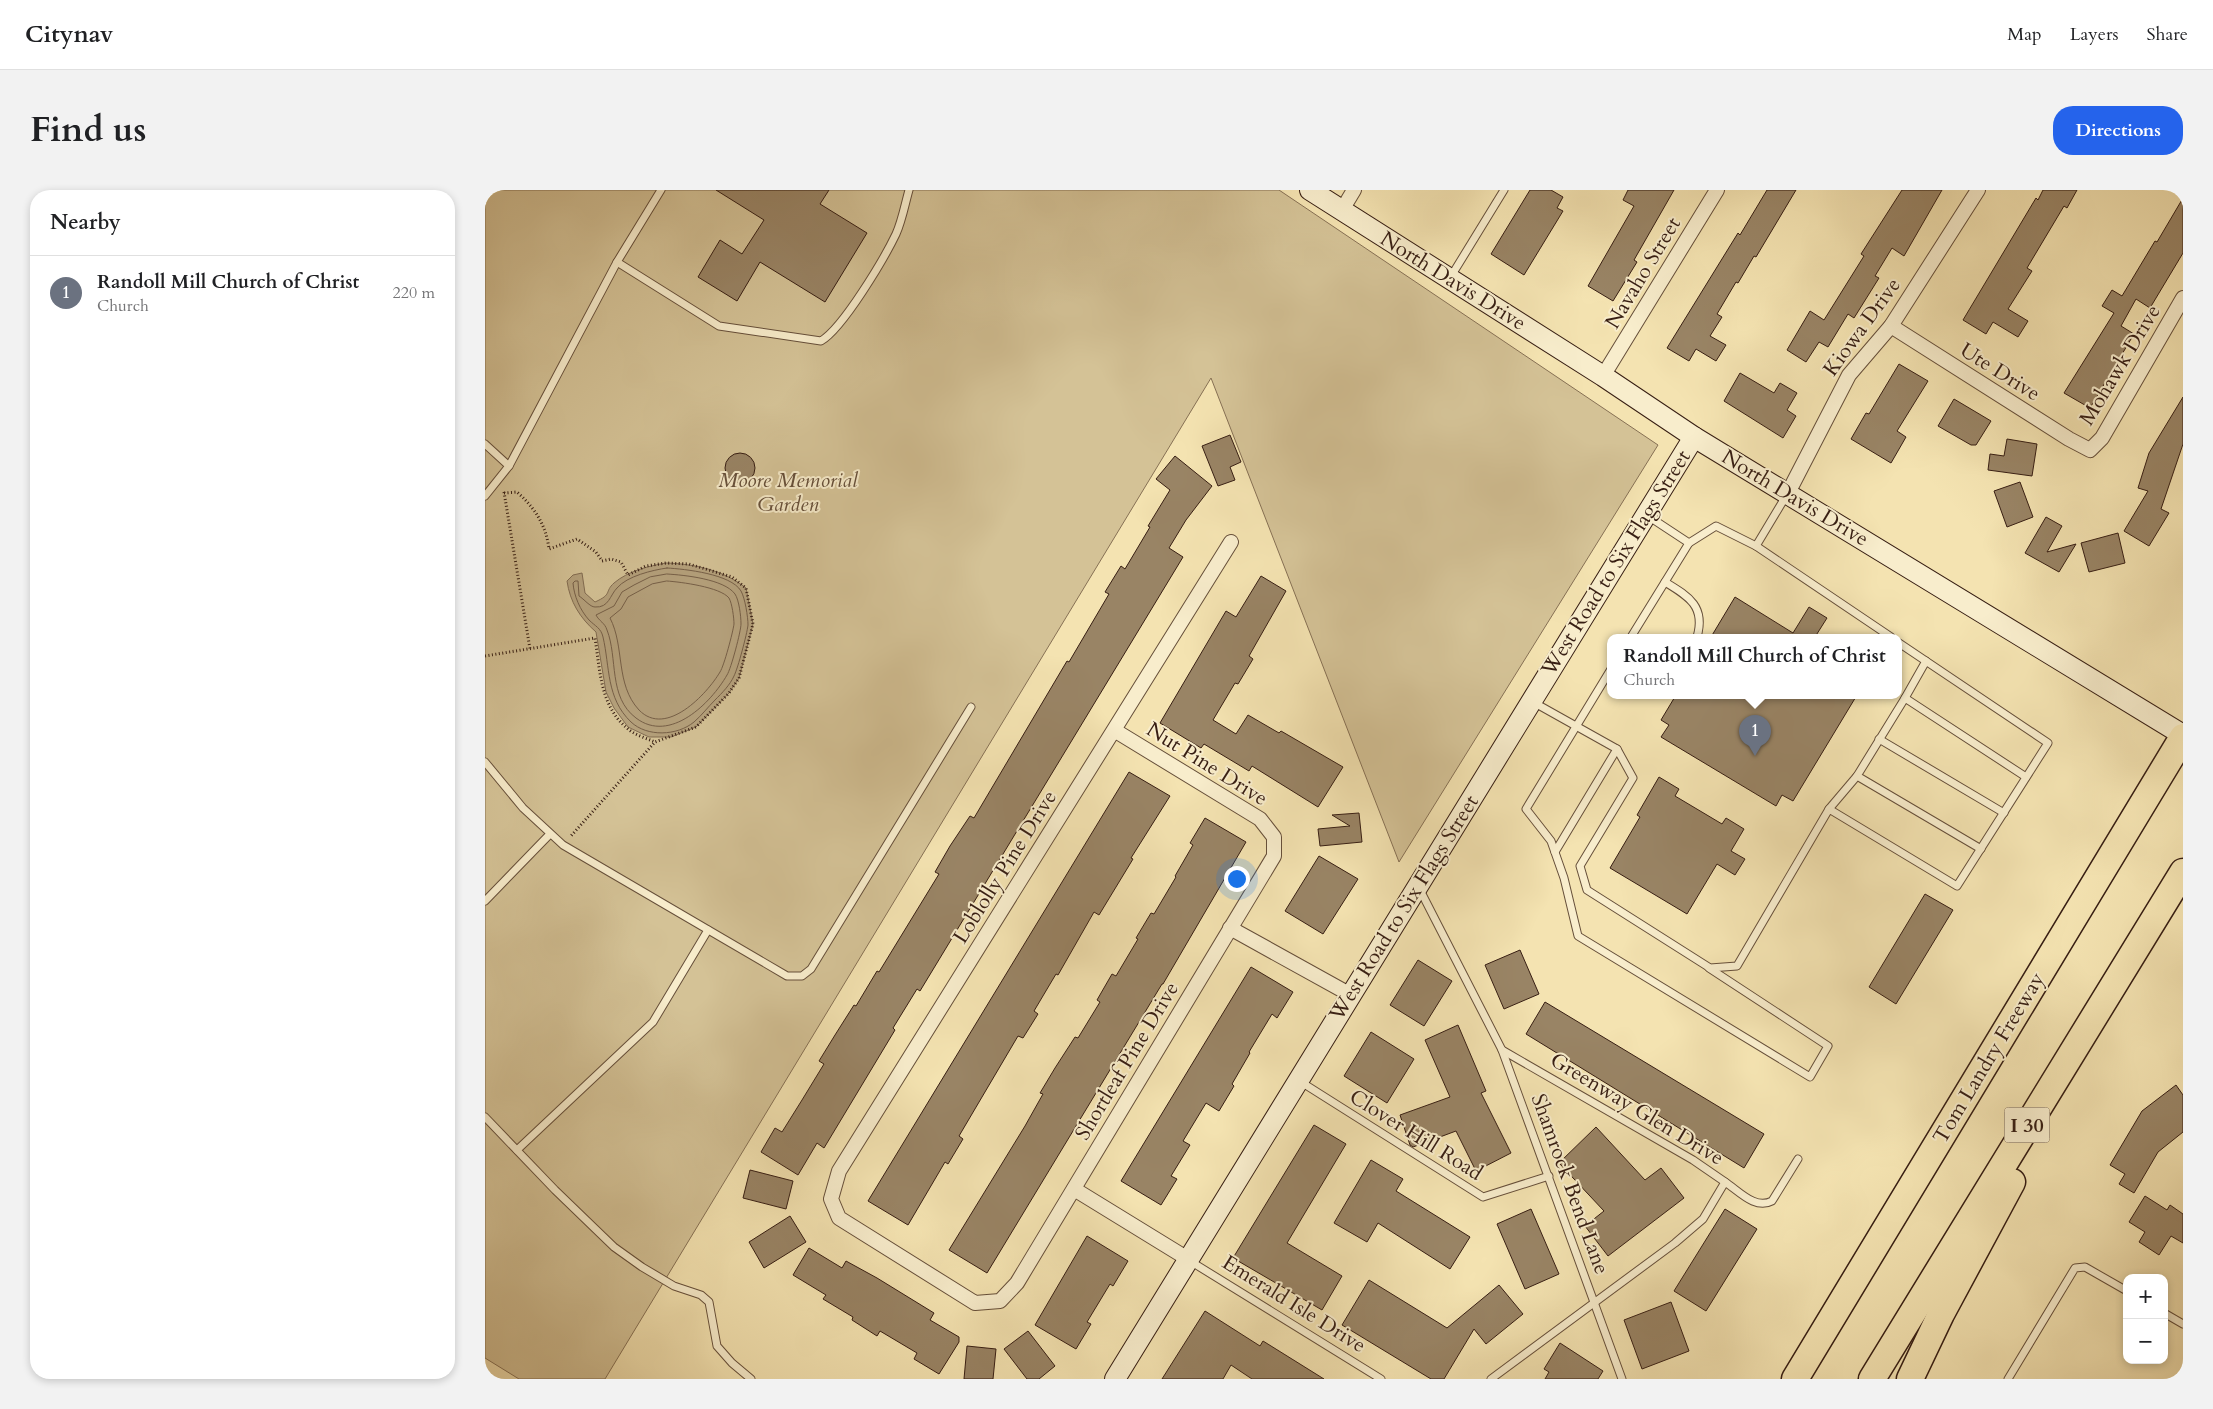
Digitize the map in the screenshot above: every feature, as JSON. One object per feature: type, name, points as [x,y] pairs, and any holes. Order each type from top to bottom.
[{"type":"highway","name":"Tom Landry Freeway","points":[[1793,1379],[2183,736]]},
{"type":"highway","name":"I 30","points":[[1872,1379],[2183,874]]},
{"type":"highway","points":[[1910,1379],[1941,1314],[1998,1206],[2068,1087],[2183,874]]},
{"type":"street","name":"North Davis Drive","points":[[1310,190],[1603,376],[1694,437],[2183,736]]},
{"type":"street","points":[[1342,210],[1354,190]]},
{"type":"street","name":"Navaho Street","points":[[1603,376],[1717,190]]},
{"type":"street","name":"Kiowa Drive","points":[[1788,493],[1849,375],[1891,326],[1978,190]]},
{"type":"street","name":"Mohawk Drive","points":[[2090,450],[2102,438],[2183,298]]},
{"type":"street","name":"Ute Drive","points":[[1891,326],[2069,439],[2090,450]]},
{"type":"street","name":"West Road to Six Flags Street","points":[[1115,1379],[1694,437]]},
{"type":"street","name":"Loblolly Pine Drive","points":[[1001,1301],[975,1302],[839,1218],[831,1199],[839,1171],[1231,542]]},
{"type":"street","name":"Nut Pine Drive","points":[[1115,730],[1259,819],[1274,836]]},
{"type":"street","name":"Shortleaf Pine Drive","points":[[1001,1301],[1017,1283],[1274,856],[1274,836]]},
{"type":"street","points":[[1231,928],[1351,995]]},
{"type":"street","points":[[1074,1189],[1188,1259]]},
{"type":"lane","points":[[617,262],[719,326],[821,341],[831,336],[856,300],[896,234],[909,190]]},
{"type":"lane","points":[[1450,279],[1504,190]]},
{"type":"lane","points":[[485,496],[509,466],[617,262],[659,191]]},
{"type":"lane","points":[[485,444],[509,466]]},
{"type":"lane","points":[[1755,546],[1788,493]]},
{"type":"lane","points":[[1646,515],[1689,543]]},
{"type":"lane","points":[[1633,634],[1689,543],[1716,526],[1755,546],[1887,634]]},
{"type":"lane","points":[[1665,582],[1690,598],[1698,611],[1700,624],[1698,634]]},
{"type":"lane","points":[[1829,810],[1957,886],[2048,744],[1902,645]]},
{"type":"lane","points":[[1707,966],[1710,968],[1737,966],[1829,810],[1857,776],[1926,661]]},
{"type":"lane","points":[[1531,701],[1576,726],[1617,749],[1633,778],[1580,866],[1587,890],[1828,1046],[1810,1077],[1578,936],[1564,878],[1551,841],[1526,809],[1576,726],[1607,678]]},
{"type":"lane","points":[[1905,698],[2026,777]]},
{"type":"lane","points":[[485,762],[523,808],[563,845],[787,976],[802,976],[811,969],[971,707]]},
{"type":"lane","points":[[1879,739],[2003,813]]},
{"type":"lane","points":[[1555,852],[1617,749]]},
{"type":"lane","points":[[1857,776],[1981,849]]},
{"type":"lane","points":[[485,901],[550,834]]},
{"type":"lane","points":[[1418,886],[1502,1050]]},
{"type":"lane","points":[[517,1150],[653,1022],[708,930]]},
{"type":"lane","name":"Shamrock Bend Lane","points":[[1502,1050],[1622,1379]]},
{"type":"lane","name":"Greenway Glen Drive","points":[[1491,1379],[1675,1243],[1703,1219],[1725,1182],[1693,1160],[1502,1050]]},
{"type":"lane","name":"Clover Hill Road","points":[[1298,1081],[1483,1197],[1549,1176]]},
{"type":"lane","points":[[485,1117],[614,1247],[642,1267],[674,1286],[701,1295],[709,1302],[717,1346],[731,1363],[751,1379]]},
{"type":"lane","points":[[1725,1182],[1757,1204],[1765,1205],[1772,1201],[1798,1159]]},
{"type":"lane","name":"Emerald Isle Drive","points":[[1188,1259],[1381,1379]]},
{"type":"lane","points":[[2008,1379],[2075,1268],[2085,1267],[2123,1289]]},
{"type":"lane","points":[[2168,1315],[2183,1324]]},
{"type":"path","points":[[501,475],[530,649]]},
{"type":"path","points":[[504,493],[517,492],[529,503],[547,532],[549,549],[577,539],[596,552],[602,561],[611,559],[621,562],[628,575],[646,566],[666,562],[689,564],[732,577],[746,588],[753,624],[739,678],[729,693],[695,727],[655,742],[563,845]]},
{"type":"path","points":[[485,656],[595,638],[599,672],[609,706],[626,728],[655,742]]},
{"type":"green space","name":"Moore Memorial Garden","points":[[485,190],[1279,190],[1658,445],[1399,862],[1211,378],[605,1379],[519,1379],[485,1358]]},
{"type":"water","points":[[666,563],[687,565],[718,572],[746,588],[753,624],[739,678],[729,693],[696,727],[671,737],[649,737],[628,727],[614,708],[606,692],[596,632],[577,609],[567,581],[573,575],[582,573],[585,593],[595,602],[604,597],[614,583],[626,575],[646,567]]},
{"type":"building","points":[[716,190],[829,190],[820,204],[867,233],[825,302],[760,262],[737,301],[698,277],[720,240],[742,254],[764,220]]},
{"type":"building","points":[[1530,190],[1551,190],[1563,197],[1557,208],[1563,211],[1524,275],[1491,254]]},
{"type":"building","points":[[1628,190],[1674,190],[1634,260],[1637,262],[1613,301],[1588,286],[1634,206],[1623,200]]},
{"type":"building","points":[[1767,190],[1796,190],[1756,257],[1754,256],[1738,283],[1736,282],[1717,314],[1722,317],[1710,336],[1726,345],[1716,361],[1696,349],[1689,361],[1667,348],[1738,233],[1740,235]]},
{"type":"building","points":[[1902,190],[1942,190],[1904,256],[1892,248],[1875,276],[1879,278],[1854,318],[1848,314],[1828,347],[1819,342],[1806,362],[1787,350],[1810,311],[1824,320],[1864,256],[1861,254]]},
{"type":"building","points":[[2043,190],[2077,190],[2067,208],[2064,206],[2027,268],[2032,271],[2008,309],[2028,321],[2018,337],[1993,322],[1986,334],[1963,320],[2036,198],[2038,200]]},
{"type":"building","points":[[2183,198],[2183,253],[2150,308],[2136,299],[2121,326],[2134,334],[2090,408],[2064,393],[2114,313],[2102,306],[2112,290],[2122,296]]},
{"type":"building","points":[[1899,364],[1928,381],[1897,431],[1906,437],[1891,463],[1851,439],[1866,413],[1869,414]]},
{"type":"building","points":[[1740,373],[1774,393],[1780,383],[1797,393],[1787,410],[1796,416],[1783,438],[1724,401]]},
{"type":"building","points":[[2183,397],[2183,444],[2161,509],[2169,513],[2149,546],[2124,531],[2148,491],[2138,488],[2149,453]]},
{"type":"building","points":[[1954,399],[1991,421],[1976,445],[1971,445],[1938,426]]},
{"type":"building","points":[[1230,435],[1241,462],[1230,467],[1235,480],[1218,486],[1202,446]]},
{"type":"building","points":[[2007,439],[2037,444],[2032,476],[1988,470],[1990,454],[2004,456]]},
{"type":"building","points":[[740,453],[751,457],[755,468],[751,479],[740,483],[729,479],[725,468],[729,457]]},
{"type":"building","points":[[1175,456],[1212,486],[1186,520],[1169,548],[1183,557],[920,991],[917,989],[893,1028],[895,1030],[824,1148],[817,1143],[798,1175],[761,1152],[775,1128],[782,1132],[802,1100],[824,1064],[819,1061],[854,1005],[856,1006],[877,971],[879,972],[939,874],[935,872],[950,846],[970,816],[974,818],[1109,594],[1105,592],[1121,566],[1125,569],[1150,527],[1148,526],[1170,490],[1156,479]]},
{"type":"building","points":[[2020,482],[2033,517],[2007,527],[1994,491]]},
{"type":"building","points":[[2046,517],[2062,526],[2047,552],[2076,544],[2059,572],[2025,553]]},
{"type":"building","points":[[2118,533],[2125,563],[2089,572],[2081,543]]},
{"type":"building","points":[[1261,576],[1286,591],[1249,656],[1253,659],[1238,684],[1235,683],[1213,720],[1236,734],[1248,715],[1279,733],[1281,731],[1343,767],[1318,807],[1252,766],[1249,771],[1204,744],[1201,748],[1160,723],[1226,611],[1236,617]]},
{"type":"building","points":[[1735,597],[1793,633],[1809,607],[1827,618],[1817,634],[1713,634]]},
{"type":"building","points":[[1674,699],[1855,699],[1793,801],[1782,795],[1776,806],[1661,737],[1669,725],[1661,720]]},
{"type":"building","points":[[1129,772],[1170,796],[1131,858],[1133,859],[1099,915],[1094,912],[1058,975],[1056,974],[1034,1011],[1038,1014],[1023,1038],[1018,1036],[959,1136],[963,1139],[948,1164],[945,1162],[908,1225],[868,1201]]},
{"type":"building","points":[[1659,777],[1679,789],[1675,796],[1722,824],[1726,818],[1744,829],[1731,851],[1745,859],[1735,875],[1717,864],[1687,914],[1610,868],[1640,817],[1637,815]]},
{"type":"building","points":[[1359,813],[1362,842],[1320,846],[1318,829],[1350,826],[1332,815]]},
{"type":"building","points":[[1205,818],[1246,842],[1163,984],[987,1273],[949,1250],[1025,1126],[1043,1094],[1040,1093],[1055,1068],[1075,1037],[1078,1038],[1100,1002],[1097,1000],[1112,974],[1116,976],[1151,913],[1154,914],[1176,877],[1193,845],[1190,843]]},
{"type":"building","points":[[1319,856],[1358,879],[1323,934],[1285,911]]},
{"type":"building","points":[[1925,894],[1953,910],[1896,1004],[1869,987]]},
{"type":"building","points":[[1520,950],[1539,994],[1504,1009],[1485,965]]},
{"type":"building","points":[[1418,960],[1452,981],[1424,1026],[1390,1005]]},
{"type":"building","points":[[1251,967],[1293,992],[1277,1018],[1272,1014],[1249,1052],[1232,1084],[1234,1086],[1219,1111],[1206,1103],[1183,1141],[1190,1145],[1171,1176],[1177,1179],[1161,1205],[1121,1181]]},
{"type":"building","points":[[1545,1002],[1764,1134],[1744,1168],[1526,1034]]},
{"type":"building","points":[[1458,1025],[1486,1091],[1481,1093],[1511,1153],[1476,1171],[1456,1131],[1413,1147],[1410,1145],[1400,1115],[1450,1097],[1425,1040]]},
{"type":"building","points":[[1371,1032],[1414,1059],[1387,1103],[1344,1076]]},
{"type":"building","points":[[2176,1085],[2183,1095],[2183,1132],[2158,1152],[2134,1193],[2119,1184],[2125,1174],[2110,1165],[2142,1111]]},
{"type":"building","points":[[1314,1125],[1346,1144],[1287,1243],[1342,1276],[1322,1310],[1233,1258]]},
{"type":"building","points":[[1596,1127],[1645,1180],[1661,1168],[1684,1198],[1608,1256],[1585,1226],[1604,1211],[1559,1163]]},
{"type":"building","points":[[1371,1160],[1403,1179],[1396,1191],[1470,1237],[1450,1269],[1378,1223],[1367,1242],[1334,1223]]},
{"type":"building","points":[[750,1170],[793,1181],[786,1209],[743,1198]]},
{"type":"building","points":[[2145,1196],[2167,1210],[2170,1205],[2183,1214],[2183,1243],[2171,1236],[2159,1255],[2139,1242],[2145,1232],[2129,1222]]},
{"type":"building","points":[[1531,1209],[1559,1274],[1525,1289],[1497,1224]]},
{"type":"building","points":[[1725,1209],[1757,1229],[1706,1311],[1674,1291]]},
{"type":"building","points":[[790,1216],[806,1242],[764,1268],[749,1242]]},
{"type":"building","points":[[1087,1236],[1128,1261],[1113,1286],[1110,1284],[1087,1322],[1091,1324],[1076,1349],[1035,1325]]},
{"type":"building","points":[[809,1248],[842,1268],[846,1261],[877,1278],[934,1313],[930,1320],[959,1337],[959,1342],[939,1374],[914,1359],[917,1353],[880,1331],[877,1336],[852,1320],[853,1317],[823,1299],[826,1295],[793,1275]]},
{"type":"building","points":[[1369,1280],[1447,1328],[1499,1285],[1523,1314],[1486,1344],[1474,1329],[1444,1379],[1431,1379],[1342,1325]]},
{"type":"building","points":[[1671,1302],[1689,1351],[1642,1369],[1624,1320]]},
{"type":"building","points":[[1205,1311],[1260,1346],[1263,1341],[1324,1379],[1252,1379],[1231,1365],[1223,1379],[1162,1379]]},
{"type":"building","points":[[1028,1331],[1055,1366],[1039,1379],[1027,1379],[1004,1349]]},
{"type":"building","points":[[1560,1343],[1603,1371],[1598,1379],[1545,1379],[1549,1372],[1544,1369]]},
{"type":"building","points":[[967,1346],[996,1349],[993,1379],[964,1379]]},
{"type":"place","name":"Randoll Mill Church of Christ","points":[[1755,756]]}]
